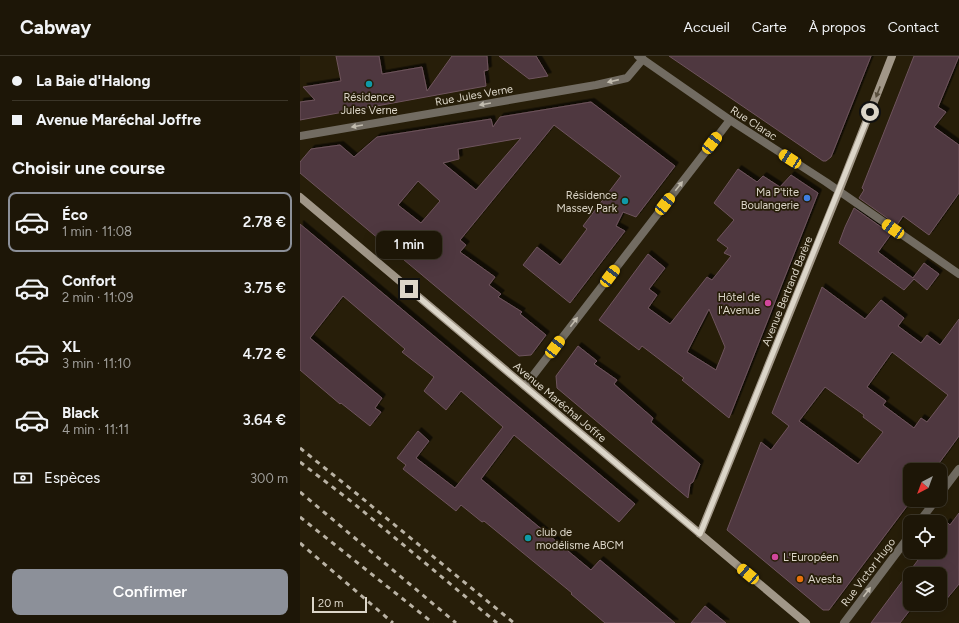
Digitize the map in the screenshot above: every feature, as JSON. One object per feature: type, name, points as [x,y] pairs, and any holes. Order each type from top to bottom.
[{"type":"main road","name":"Avenue Bertrand Barère","points":[[700,534],[892,56]]},
{"type":"main road","name":"Avenue Maréchal Joffre","points":[[300,197],[806,623]]},
{"type":"street","name":"Rue Clarac","points":[[641,58],[730,120],[839,191],[959,274]]},
{"type":"street","name":"Rue Jules Verne","points":[[300,136],[596,85],[627,78],[641,58]]},
{"type":"street","points":[[525,386],[730,120]]},
{"type":"street","points":[[947,485],[959,469]]},
{"type":"street","name":"Rue Victor Hugo","points":[[844,623],[903,544]]},
{"type":"building","name":"Résidence Jules Verne","points":[[336,56],[379,56],[382,74],[422,67],[427,91],[452,56],[487,56],[488,70],[484,71],[486,86],[300,120],[300,102],[315,100],[303,87],[341,81]]},
{"type":"building","points":[[499,56],[536,56],[548,76],[529,79]]},
{"type":"building","points":[[669,56],[871,56],[831,157],[826,161],[823,161]]},
{"type":"building","points":[[914,56],[959,56],[938,107],[946,112],[934,127],[959,145],[959,193],[929,235],[903,216],[897,225],[859,198],[864,190],[862,188]]},
{"type":"building","points":[[591,102],[675,166],[636,217],[623,212],[616,226],[625,231],[570,303],[523,265],[537,247],[560,265],[587,229],[583,226],[621,176],[554,125],[460,240],[466,245],[460,252],[495,277],[489,285],[501,294],[498,297],[522,312],[520,314],[546,335],[531,355],[519,356],[300,173],[300,162],[311,149],[340,145],[354,157],[377,137],[491,119],[493,127],[500,117]],"holes":[[[521,138],[476,190],[443,163],[459,159],[458,149]],[[418,181],[440,201],[421,223],[398,205]]]},
{"type":"building","points":[[738,169],[757,182],[763,176],[780,187],[791,175],[818,193],[729,418],[682,380],[684,378],[642,346],[639,350],[599,320],[648,254],[665,268],[649,289],[657,295],[648,308],[670,324],[707,277],[712,280],[731,256],[724,253],[728,248],[717,240],[734,220],[714,203]],"holes":[[[709,309],[725,347],[716,370],[687,352]]]},
{"type":"building","points":[[854,208],[891,234],[878,252],[913,278],[924,263],[939,274],[927,290],[914,279],[904,290],[839,243]]},
{"type":"building","points":[[300,224],[635,504],[619,522],[514,435],[481,479],[591,570],[600,560],[675,623],[605,623],[571,594],[572,593],[484,521],[482,522],[461,505],[456,511],[403,469],[406,465],[397,458],[418,431],[429,441],[416,458],[455,488],[503,427],[461,391],[446,410],[424,391],[434,377],[402,352],[405,349],[343,296],[310,338],[382,398],[375,408],[381,412],[370,426],[341,403],[340,404],[300,370]]},
{"type":"building","points":[[822,287],[865,319],[881,300],[904,318],[898,326],[921,343],[927,335],[940,345],[959,319],[959,436],[939,463],[903,463],[903,507],[906,507],[829,610],[823,610],[727,530],[761,442],[771,450],[789,426],[772,413]],"holes":[[[892,352],[948,395],[927,422],[921,418],[914,428],[883,405],[886,401],[867,387]],[[825,387],[864,415],[863,417],[883,432],[858,464],[799,421]]]},
{"type":"building","points":[[578,346],[597,361],[594,364],[617,380],[614,384],[653,418],[651,422],[700,464],[693,482],[690,484],[688,498],[557,388],[556,376]]},
{"type":"building","points":[[959,513],[959,584],[947,599],[947,567],[913,567],[919,559],[947,559],[947,522],[950,525]]},
{"type":"building","points":[[903,580],[903,611],[909,611],[900,623],[871,623]]},
{"type":"building","points":[[705,606],[726,623],[691,623]]},
{"type":"railway","points":[[300,448],[514,623]]},
{"type":"railway","points":[[300,462],[352,502],[497,623]]},
{"type":"railway","points":[[300,492],[456,623]]},
{"type":"railway","points":[[300,517],[433,623]]},
{"type":"railway","points":[[300,543],[393,623]]},
{"type":"place","name":"Résidence Jules Verne","points":[[369,84]]},
{"type":"place","name":"Ma P'tite Boulangerie","points":[[807,198]]},
{"type":"place","name":"Résidence Massey Park","points":[[625,201]]},
{"type":"place","name":"Hôtel de l'Avenue","points":[[768,303]]},
{"type":"place","name":"club de modélisme ABCM","points":[[528,538]]},
{"type":"place","name":"L'Européen","points":[[775,557]]},
{"type":"place","name":"Avesta","points":[[800,579]]},
{"type":"route","points":[[409,289],[700,534],[870,112]]}]
